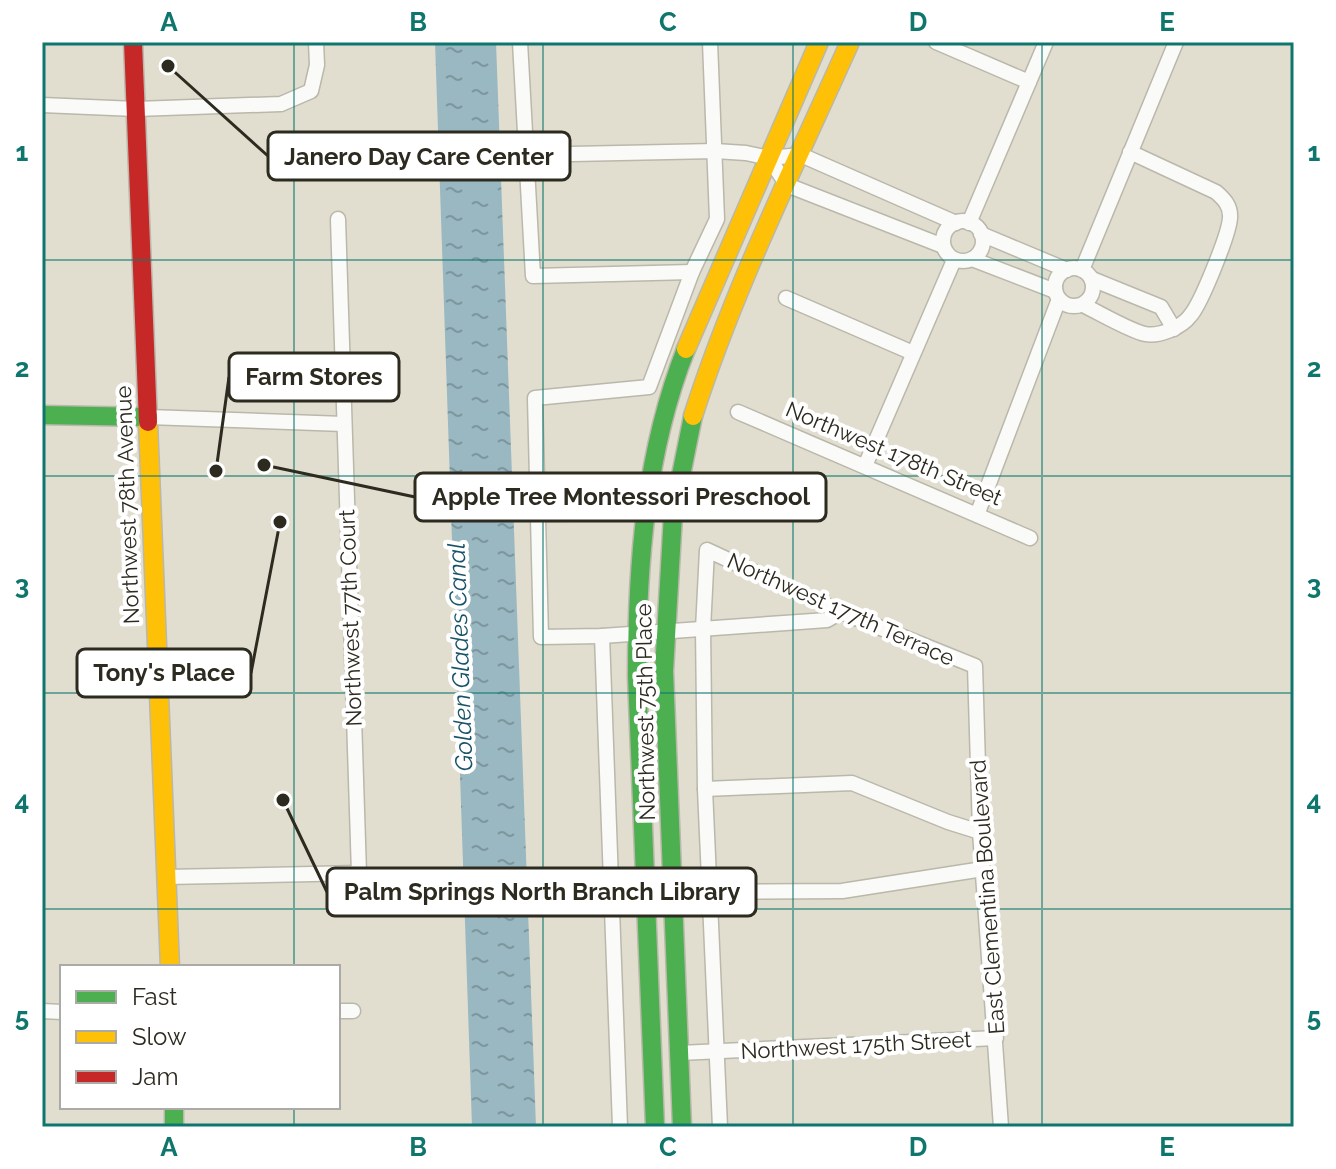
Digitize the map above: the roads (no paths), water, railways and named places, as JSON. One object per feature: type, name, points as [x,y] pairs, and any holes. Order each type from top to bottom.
[{"type":"street","name":"Northwest 78th Avenue","points":[[133,42],[170,965]]},
{"type":"street","points":[[42,105],[136,109],[281,104],[311,91],[317,65],[316,42]]},
{"type":"street","points":[[520,42],[533,276],[692,272]]},
{"type":"street","points":[[710,42],[717,219],[692,272],[649,387],[535,398],[541,637],[602,636],[827,620],[841,612]]},
{"type":"street","name":"Northwest 75th Place","points":[[655,1127],[636,633],[645,511],[665,410],[688,343],[819,42]]},
{"type":"street","name":"Northwest 75th Place","points":[[682,1127],[665,631],[673,515],[693,417],[709,367],[850,42]]},
{"type":"street","points":[[936,42],[1029,82]]},
{"type":"street","points":[[1046,42],[963,223],[944,234],[943,246],[947,254],[954,260],[972,259],[1057,295],[1070,306],[1083,305],[1146,335],[1174,329],[1190,318],[1198,303],[1231,216],[1227,202],[1216,192],[1130,152]]},
{"type":"street","points":[[1080,273],[1176,42]]},
{"type":"street","points":[[524,155],[715,151],[769,158],[801,155],[963,223],[981,234],[1161,307],[1174,329]]},
{"type":"street","points":[[769,158],[787,185],[943,246]]},
{"type":"street","name":"Northwest 77th Court","points":[[166,877],[359,873],[338,219]]},
{"type":"street","points":[[972,259],[981,248],[981,234]]},
{"type":"street","points":[[865,466],[954,260]]},
{"type":"street","points":[[977,515],[1057,295],[1058,278],[1080,273]]},
{"type":"street","points":[[1080,273],[1094,289],[1083,305]]},
{"type":"street","points":[[786,298],[913,353]]},
{"type":"street","name":"Northwest 178th Street","points":[[738,412],[1030,538]]},
{"type":"street","points":[[42,415],[344,424]]},
{"type":"street","points":[[538,514],[616,513]]},
{"type":"street","name":"Northwest 177th Terrace","points":[[703,629],[707,550],[841,612],[975,666]]},
{"type":"street","points":[[703,629],[705,789],[720,1127]]},
{"type":"street","points":[[602,636],[620,1127]]},
{"type":"street","name":"East Clementina Boulevard","points":[[975,666],[980,832],[1001,1127]]},
{"type":"street","points":[[705,789],[852,783],[980,832]]},
{"type":"street","points":[[673,892],[842,891],[983,869]]},
{"type":"street","points":[[650,1006],[666,1045],[671,1051],[680,1053]]},
{"type":"street","name":"Northwest 175th Street","points":[[680,1053],[996,1038]]},
{"type":"water","name":"Golden Glades Canal","points":[[435,42],[496,42],[536,1127],[472,1127]]},
{"type":"place","name":"Janero Day Care Center","points":[[168,66]]},
{"type":"place","name":"Apple Tree Montessori Preschool","points":[[264,465]]},
{"type":"place","name":"Farm Stores","points":[[216,471]]},
{"type":"place","name":"Tony's Place","points":[[280,522]]},
{"type":"place","name":"Palm Springs North Branch Library","points":[[283,800]]}]
